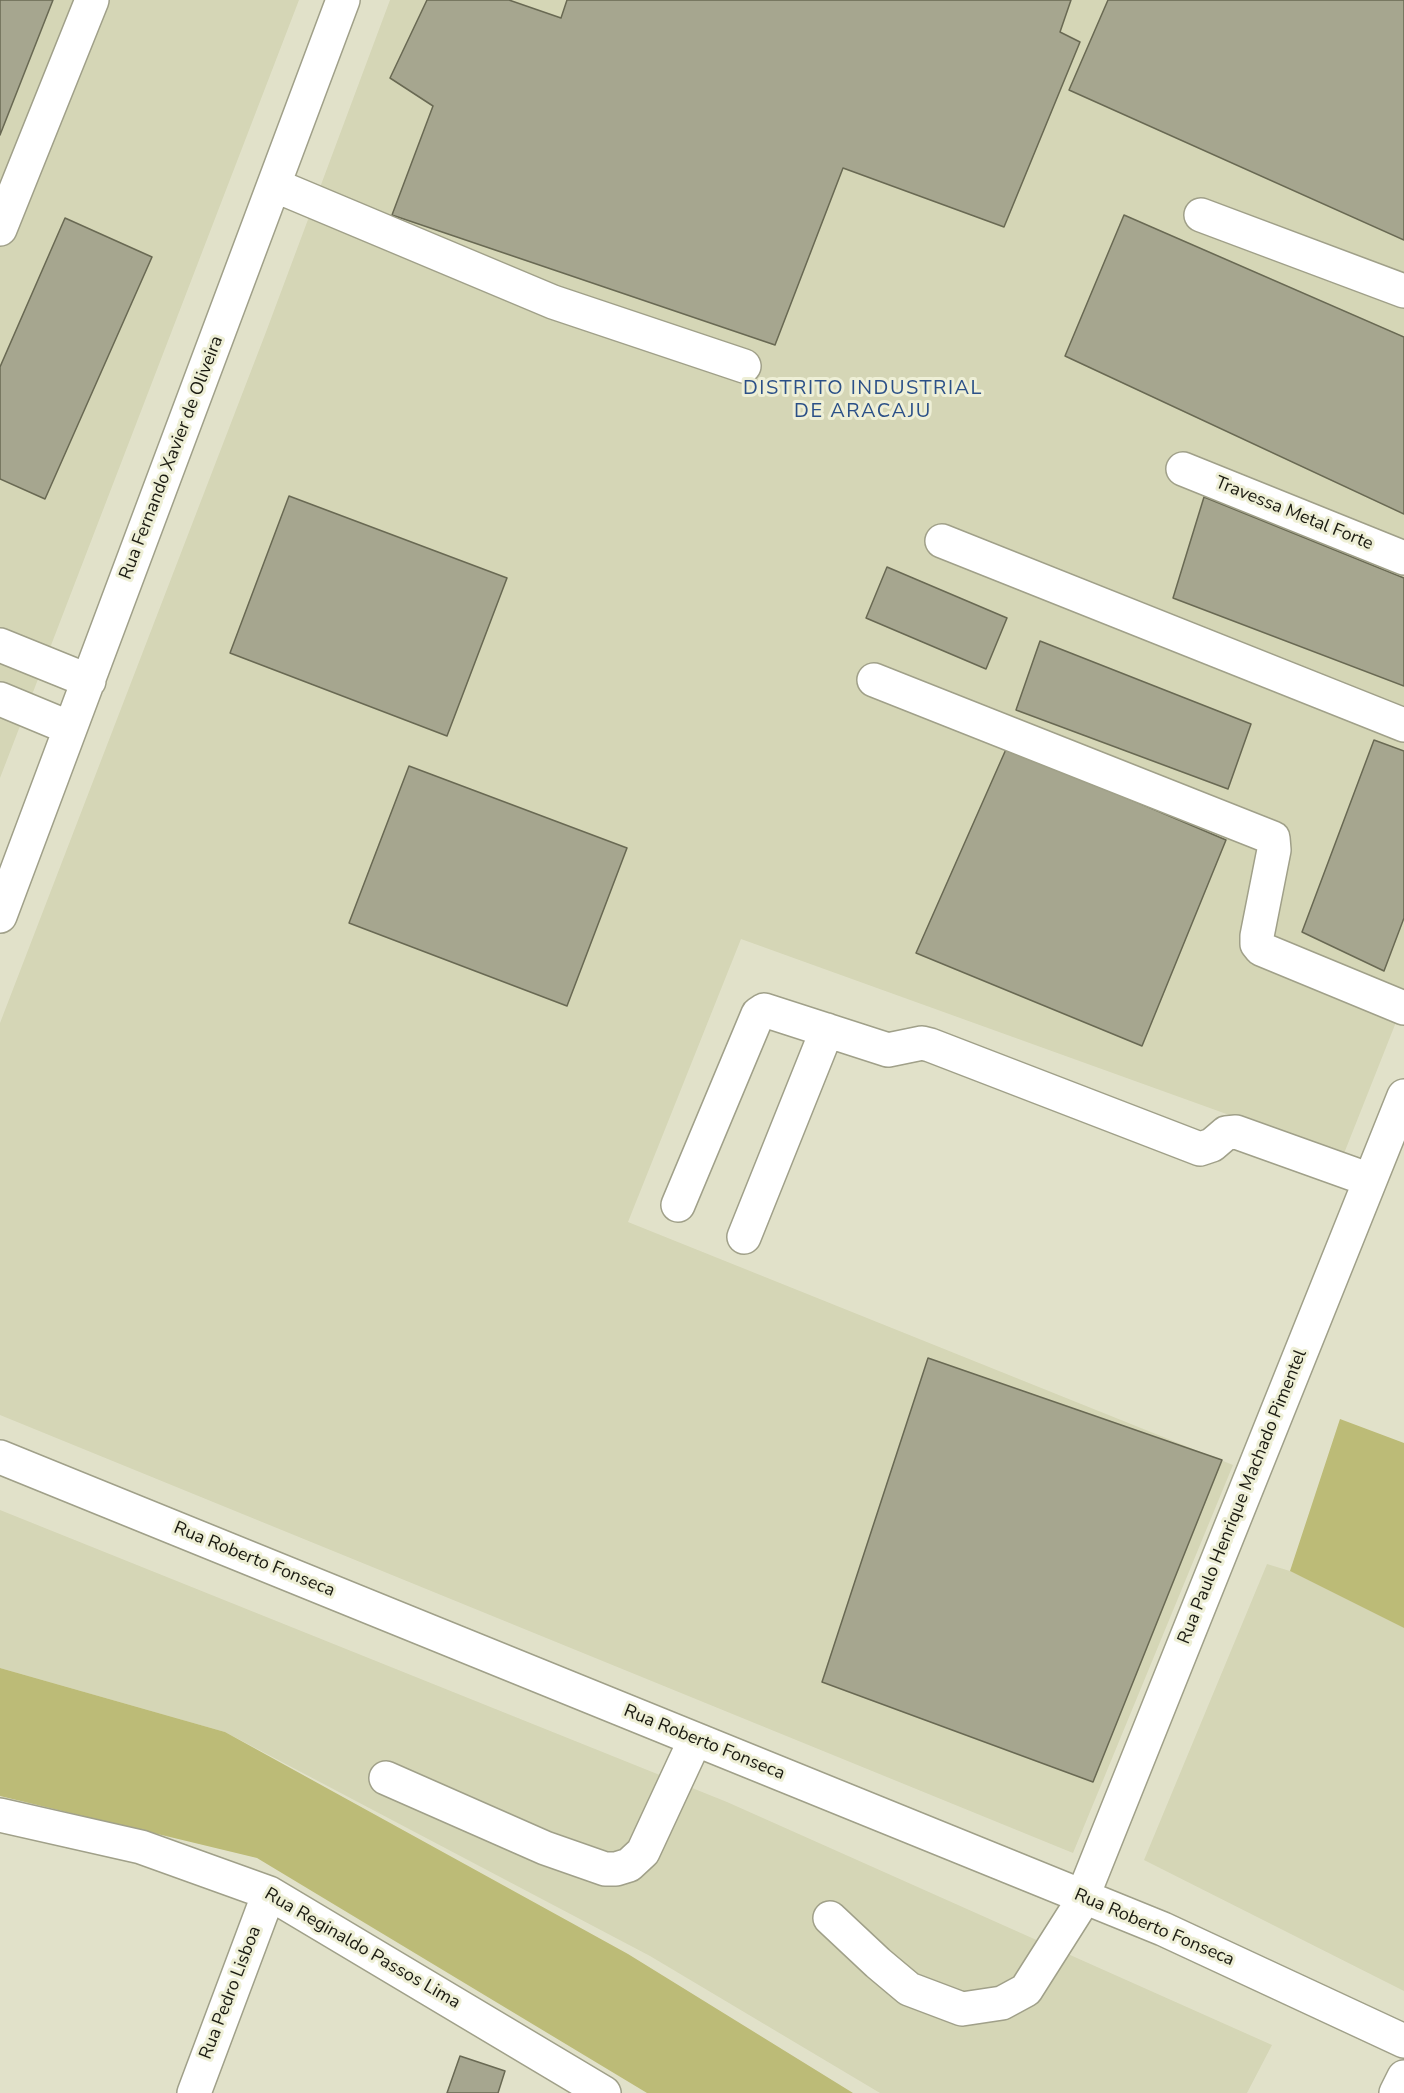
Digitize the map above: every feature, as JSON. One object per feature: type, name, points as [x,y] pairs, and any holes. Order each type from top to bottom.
[{"type":"street","points":[[0,229],[92,0]]},
{"type":"street","name":"Rua Fernando Xavier de Oliveira","points":[[0,916],[344,0]]},
{"type":"street","points":[[274,185],[554,302],[744,366]]},
{"type":"street","points":[[1201,215],[1404,291]]},
{"type":"street","name":"Travessa Metal Forte","points":[[1183,469],[1404,558]]},
{"type":"street","points":[[942,541],[1404,725]]},
{"type":"street","points":[[0,645],[89,681]]},
{"type":"street","points":[[874,680],[1272,838],[1274,850],[1257,944],[1261,949],[1404,1008]]},
{"type":"street","points":[[0,699],[70,728]]},
{"type":"street","points":[[678,1205],[758,1014],[764,1010],[888,1050],[922,1043],[930,1045],[1200,1149],[1212,1145],[1226,1133],[1236,1132],[1370,1180]]},
{"type":"street","points":[[744,1237],[827,1030]]},
{"type":"street","name":"Rua Paulo Henrique Machado Pimentel","points":[[830,1918],[909,1989],[962,2009],[1002,2003],[1026,1990],[1078,1908],[1404,1096]]},
{"type":"street","name":"Rua Roberto Fonseca","points":[[0,1456],[1163,1929],[1404,2041]]},
{"type":"street","points":[[386,1778],[545,1848],[605,1869],[616,1869],[629,1865],[644,1852],[695,1740]]},
{"type":"street","name":"Rua Reginaldo Passos Lima","points":[[0,1815],[141,1847],[269,1893],[568,2083],[604,2093]]},
{"type":"street","name":"Rua Pedro Lisboa","points":[[194,2093],[269,1893]]},
{"type":"street","points":[[1396,2093],[1404,2077]]},
{"type":"shaded area","points":[[0,0],[299,0],[0,778]]},
{"type":"shaded area","points":[[390,0],[1404,0],[1404,1002],[1343,1156],[741,939],[628,1222],[1233,1465],[1073,1853],[0,1415],[0,1023],[266,332]]},
{"type":"shaded area","points":[[1340,1419],[1404,1443],[1404,1628],[1290,1571]]},
{"type":"shaded area","points":[[0,1510],[727,1802],[1272,2045],[1247,2093],[880,2093],[650,1956],[225,1732],[0,1668]]},
{"type":"shaded area","points":[[1267,1564],[1290,1571],[1404,1628],[1404,1991],[1144,1860]]},
{"type":"shaded area","points":[[0,1668],[225,1732],[628,1954],[853,2093],[647,2093],[257,1858],[0,1796]]},
{"type":"building","points":[[0,0],[53,0],[0,135]]},
{"type":"building","points":[[427,0],[509,0],[561,18],[567,0],[1071,0],[1060,32],[1080,42],[1004,227],[843,168],[775,345],[392,215],[433,106],[390,78]]},
{"type":"building","points":[[1108,0],[1404,0],[1404,240],[1069,90]]},
{"type":"building","points":[[1124,215],[1404,337],[1404,514],[1065,356]]},
{"type":"building","points":[[65,218],[152,257],[45,499],[0,479],[0,367]]},
{"type":"building","points":[[289,496],[507,578],[447,736],[230,653]]},
{"type":"building","points":[[1204,497],[1404,578],[1404,686],[1173,598]]},
{"type":"building","points":[[887,567],[1007,618],[986,669],[866,618]]},
{"type":"building","points":[[1040,641],[1251,724],[1228,789],[1016,710]]},
{"type":"building","points":[[1374,740],[1404,751],[1404,918],[1384,971],[1302,932]]},
{"type":"building","points":[[1007,747],[1226,840],[1142,1046],[916,953]]},
{"type":"building","points":[[409,766],[627,848],[567,1006],[349,923]]},
{"type":"building","points":[[928,1358],[1222,1460],[1093,1782],[822,1682]]},
{"type":"building","points":[[460,2056],[505,2071],[498,2093],[447,2093]]},
{"type":"district","name":"DISTRITO INDUSTRIAL DE ARACAJU","points":[[863,400]]}]
